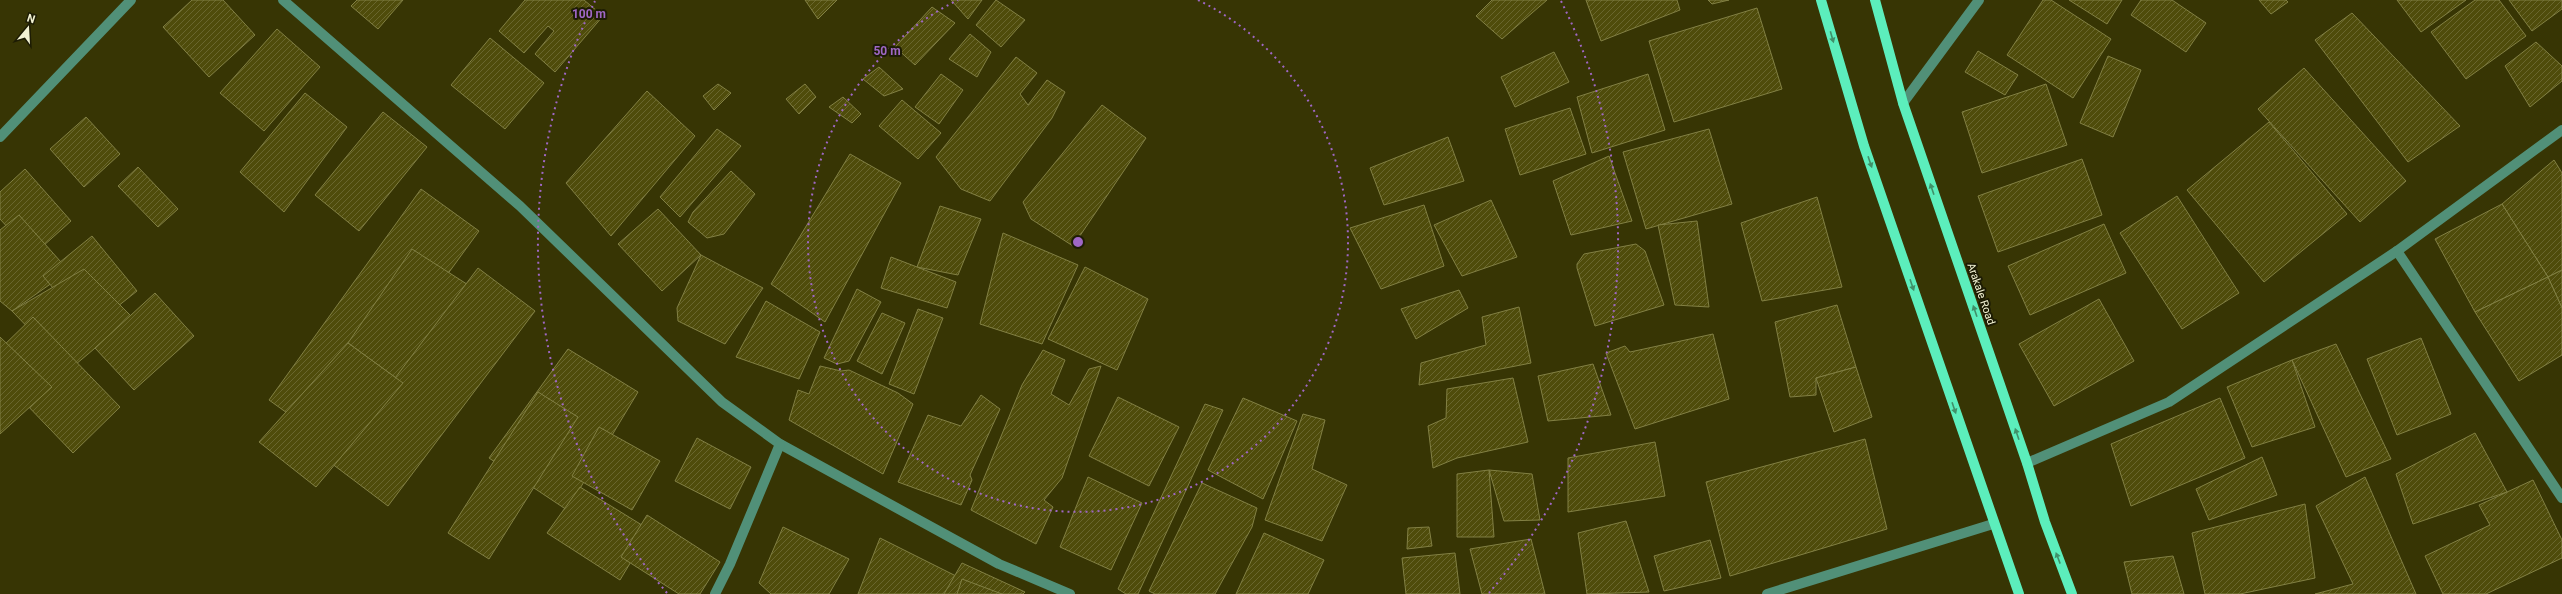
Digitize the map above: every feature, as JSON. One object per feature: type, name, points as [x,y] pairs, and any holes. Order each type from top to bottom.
[{"type":"main road","points":[[1821,0],[1864,146],[2019,594]]},
{"type":"main road","name":"Arakale Road","points":[[1875,0],[1903,103],[2027,463],[2045,522],[2072,594]]},
{"type":"street","points":[[0,137],[131,0]]},
{"type":"street","points":[[283,0],[520,206],[722,402],[780,444],[999,564],[1070,594]]},
{"type":"street","points":[[1903,103],[1979,0]]},
{"type":"street","points":[[2027,463],[2169,402],[2397,252],[2562,130]]},
{"type":"street","points":[[2397,252],[2562,498]]},
{"type":"street","points":[[714,594],[730,564],[780,444]]},
{"type":"street","points":[[1766,594],[1994,524]]},
{"type":"building","points":[[192,0],[223,0],[255,35],[209,77],[163,27]]},
{"type":"building","points":[[357,0],[403,0],[378,29],[351,6]]},
{"type":"building","points":[[525,0],[584,0],[603,16],[555,72],[535,54],[554,31],[548,26],[524,53],[499,31]]},
{"type":"building","points":[[805,0],[837,0],[818,19]]},
{"type":"building","points":[[951,0],[982,0],[968,19]]},
{"type":"building","points":[[996,0],[1025,20],[1001,47],[976,25]]},
{"type":"building","points":[[1492,0],[1547,0],[1502,39],[1476,16]]},
{"type":"building","points":[[1586,0],[1677,0],[1680,10],[1601,41]]},
{"type":"building","points":[[1708,0],[1729,0],[1712,4]]},
{"type":"building","points":[[2043,0],[2051,0],[2111,39],[2073,98],[2007,55]]},
{"type":"building","points":[[2069,0],[2122,0],[2107,24]]},
{"type":"building","points":[[2141,0],[2172,0],[2206,23],[2186,52],[2131,15]]},
{"type":"building","points":[[2259,0],[2286,0],[2288,2],[2271,14]]},
{"type":"building","points":[[2397,0],[2466,0],[2421,32]]},
{"type":"building","points":[[2475,0],[2499,0],[2526,36],[2466,79],[2431,32]]},
{"type":"building","points":[[2509,0],[2562,0],[2562,9],[2532,31]]},
{"type":"building","points":[[932,7],[955,23],[915,65],[895,47]]},
{"type":"building","points":[[1757,8],[1782,89],[1674,122],[1649,41]]},
{"type":"building","points":[[2352,13],[2460,126],[2408,162],[2315,40]]},
{"type":"building","points":[[277,29],[320,67],[264,131],[220,93]]},
{"type":"building","points":[[970,34],[991,52],[977,77],[949,59]]},
{"type":"building","points":[[490,38],[544,83],[505,129],[451,85]]},
{"type":"building","points":[[2536,42],[2562,66],[2562,81],[2530,107],[2505,66]]},
{"type":"building","points":[[1978,51],[2018,75],[2005,95],[1965,72]]},
{"type":"building","points":[[1554,52],[1569,82],[1515,107],[1501,77]]},
{"type":"building","points":[[2108,56],[2141,70],[2113,137],[2080,123]]},
{"type":"building","points":[[1016,57],[1037,73],[1020,94],[1028,105],[1047,80],[1065,92],[1052,118],[990,201],[961,189],[936,157]]},
{"type":"building","points":[[879,67],[903,89],[884,96],[863,79]]},
{"type":"building","points":[[2304,68],[2406,181],[2360,222],[2258,109]]},
{"type":"building","points":[[941,74],[963,90],[939,124],[915,107]]},
{"type":"building","points":[[1648,74],[1665,130],[1592,153],[1577,97]]},
{"type":"building","points":[[718,84],[731,93],[714,110],[703,96]]},
{"type":"building","points":[[805,84],[816,97],[799,114],[786,99]]},
{"type":"building","points":[[2046,84],[2067,145],[1982,173],[1962,112]]},
{"type":"building","points":[[647,91],[695,136],[611,236],[566,183]]},
{"type":"building","points":[[305,93],[347,127],[284,212],[240,172]]},
{"type":"building","points":[[843,97],[861,114],[852,123],[829,107]]},
{"type":"building","points":[[902,100],[941,133],[918,159],[879,126]]},
{"type":"building","points":[[1102,105],[1146,138],[1073,246],[1031,219],[1023,202]]},
{"type":"building","points":[[1570,108],[1586,154],[1520,175],[1505,129]]},
{"type":"building","points":[[383,112],[427,147],[359,231],[315,195]]},
{"type":"building","points":[[86,117],[120,154],[84,187],[50,149]]},
{"type":"building","points":[[2269,122],[2347,214],[2264,282],[2187,190]]},
{"type":"building","points":[[717,129],[741,146],[680,217],[660,197]]},
{"type":"building","points":[[1709,129],[1732,204],[1646,229],[1623,152]]},
{"type":"building","points":[[1448,137],[1464,181],[1384,205],[1370,168]]},
{"type":"building","points":[[850,154],[901,183],[825,322],[771,284]]},
{"type":"building","points":[[1609,156],[1632,221],[1571,235],[1553,181]]},
{"type":"building","points":[[2082,159],[2102,215],[1998,252],[1978,196]]},
{"type":"building","points":[[2554,160],[2562,173],[2562,270],[2548,277],[2502,204]]},
{"type":"building","points":[[138,167],[178,209],[158,227],[118,186]]},
{"type":"building","points":[[25,169],[71,221],[33,255],[0,219],[0,192]]},
{"type":"building","points":[[731,171],[755,194],[724,234],[707,238],[688,222],[693,212]]},
{"type":"building","points":[[421,189],[479,231],[326,441],[269,400]]},
{"type":"building","points":[[2177,196],[2239,293],[2182,329],[2120,233]]},
{"type":"building","points":[[1817,197],[1842,287],[1762,301],[1741,223]]},
{"type":"building","points":[[1491,200],[1517,257],[1462,276],[1434,225]]},
{"type":"building","points":[[2502,204],[2548,277],[2475,312],[2435,239]]},
{"type":"building","points":[[1424,205],[1444,266],[1381,289],[1350,228]]},
{"type":"building","points":[[940,206],[981,219],[958,275],[917,267]]},
{"type":"building","points":[[658,209],[701,255],[662,291],[618,244]]},
{"type":"building","points":[[19,215],[69,271],[12,311],[0,301],[0,230]]},
{"type":"building","points":[[1697,221],[1709,307],[1675,305],[1658,225]]},
{"type":"building","points":[[2104,224],[2126,273],[2030,315],[2008,266]]},
{"type":"building","points":[[1003,233],[1078,265],[1042,344],[980,324]]},
{"type":"building","points":[[92,236],[137,291],[88,330],[43,276]]},
{"type":"building","points":[[1636,244],[1645,251],[1664,305],[1595,326],[1577,264],[1584,254]]},
{"type":"building","points":[[412,249],[473,288],[403,383],[348,343]]},
{"type":"building","points":[[701,255],[763,288],[725,344],[678,321],[677,308]]},
{"type":"building","points":[[891,257],[956,282],[947,308],[881,288]]},
{"type":"building","points":[[1085,267],[1148,299],[1117,370],[1048,339]]},
{"type":"building","points":[[478,268],[535,311],[388,506],[331,463]]},
{"type":"building","points":[[84,269],[132,317],[69,370],[12,311]]},
{"type":"building","points":[[2562,270],[2562,308],[2548,277]]},
{"type":"building","points":[[2548,277],[2562,308],[2562,355],[2519,381],[2475,312]]},
{"type":"building","points":[[857,289],[881,302],[849,361],[837,364],[824,358]]},
{"type":"building","points":[[1459,290],[1468,308],[1416,339],[1401,309]]},
{"type":"building","points":[[155,293],[194,336],[134,390],[95,348]]},
{"type":"building","points":[[2099,299],[2134,361],[2054,406],[2019,344]]},
{"type":"building","points":[[766,301],[820,332],[799,379],[736,357]]},
{"type":"building","points":[[1837,305],[1856,367],[1816,378],[1816,395],[1790,397],[1775,322]]},
{"type":"building","points":[[1519,307],[1531,363],[1419,385],[1421,363],[1486,345],[1482,317]]},
{"type":"building","points":[[918,309],[943,318],[914,394],[889,384]]},
{"type":"building","points":[[882,313],[905,323],[882,374],[857,361]]},
{"type":"building","points":[[33,317],[120,407],[73,453],[0,377],[0,349]]},
{"type":"building","points":[[1713,334],[1729,399],[1635,429],[1606,353],[1625,346],[1630,352]]},
{"type":"building","points":[[0,337],[52,387],[0,434]]},
{"type":"building","points":[[2421,338],[2451,414],[2397,435],[2367,359]]},
{"type":"building","points":[[348,343],[403,383],[316,487],[259,442]]},
{"type":"building","points":[[2336,344],[2391,459],[2346,477],[2292,360]]},
{"type":"building","points":[[568,349],[638,392],[567,510],[489,458]]},
{"type":"building","points":[[1043,350],[1065,360],[1051,394],[1069,405],[1089,369],[1101,366],[1062,478],[1044,500],[1053,507],[1036,544],[971,510],[1022,385]]},
{"type":"building","points":[[2292,360],[2315,427],[2252,447],[2227,387]]},
{"type":"building","points":[[1593,364],[1611,415],[1548,421],[1538,376]]},
{"type":"building","points":[[820,366],[841,371],[849,370],[898,393],[913,404],[883,474],[789,420],[798,390],[809,394]]},
{"type":"building","points":[[1856,367],[1872,417],[1834,432],[1816,378]]},
{"type":"building","points":[[1513,378],[1528,442],[1457,458],[1433,468],[1428,426],[1446,418],[1447,389]]},
{"type":"building","points":[[538,392],[578,417],[489,559],[448,533]]},
{"type":"building","points":[[981,395],[1000,409],[970,475],[972,480],[961,505],[898,482],[928,415],[961,426]]},
{"type":"building","points":[[1118,397],[1179,427],[1149,486],[1089,456]]},
{"type":"building","points":[[1243,398],[1297,421],[1263,499],[1208,470]]},
{"type":"building","points":[[2220,398],[2245,458],[2131,506],[2111,444]]},
{"type":"building","points":[[1205,404],[1223,410],[1138,594],[1126,594],[1118,589]]},
{"type":"building","points":[[1303,414],[1325,420],[1312,469],[1347,485],[1322,541],[1265,520]]},
{"type":"building","points":[[599,427],[660,461],[632,510],[572,476]]},
{"type":"building","points":[[2475,433],[2507,492],[2413,524],[2396,474]]},
{"type":"building","points":[[697,438],[751,467],[730,509],[675,481]]},
{"type":"building","points":[[1865,439],[1887,529],[1730,576],[1706,482]]},
{"type":"building","points":[[1655,442],[1665,496],[1568,512],[1568,458]]},
{"type":"building","points":[[2262,457],[2277,495],[2209,520],[2196,489]]},
{"type":"building","points":[[1489,470],[1532,474],[1540,520],[1504,521]]},
{"type":"building","points":[[1489,470],[1494,537],[1457,537],[1457,474]]},
{"type":"building","points":[[1088,477],[1142,503],[1111,570],[1060,547]]},
{"type":"building","points":[[2365,477],[2416,594],[2315,594],[2353,584],[2316,506]]},
{"type":"building","points":[[2533,480],[2562,540],[2562,558],[2486,594],[2443,594],[2425,556],[2490,525],[2479,505]]},
{"type":"building","points":[[1202,483],[1257,508],[1252,527],[1215,594],[1155,594],[1149,591]]},
{"type":"building","points":[[580,487],[650,530],[620,580],[547,533]]},
{"type":"building","points":[[2305,504],[2315,578],[2240,594],[2205,594],[2192,533]]},
{"type":"building","points":[[647,515],[720,562],[700,594],[679,594],[621,557]]},
{"type":"building","points":[[1626,521],[1649,592],[1587,594],[1578,533]]},
{"type":"building","points":[[783,527],[849,559],[829,594],[771,594],[759,583]]},
{"type":"building","points":[[1429,527],[1432,546],[1407,549],[1408,528]]},
{"type":"building","points":[[1264,533],[1324,560],[1308,594],[1236,594]]},
{"type":"building","points":[[880,538],[962,579],[957,594],[858,594]]},
{"type":"building","points":[[1531,539],[1545,594],[1482,594],[1470,549]]},
{"type":"building","points":[[1710,540],[1721,578],[1664,591],[1654,556]]},
{"type":"building","points":[[1455,553],[1460,594],[1406,594],[1402,558]]},
{"type":"building","points":[[2173,556],[2184,594],[2132,594],[2124,562]]},
{"type":"building","points":[[962,563],[1025,592],[1023,594],[944,594]]},
{"type":"building","points":[[962,579],[1002,594],[957,594]]}]
